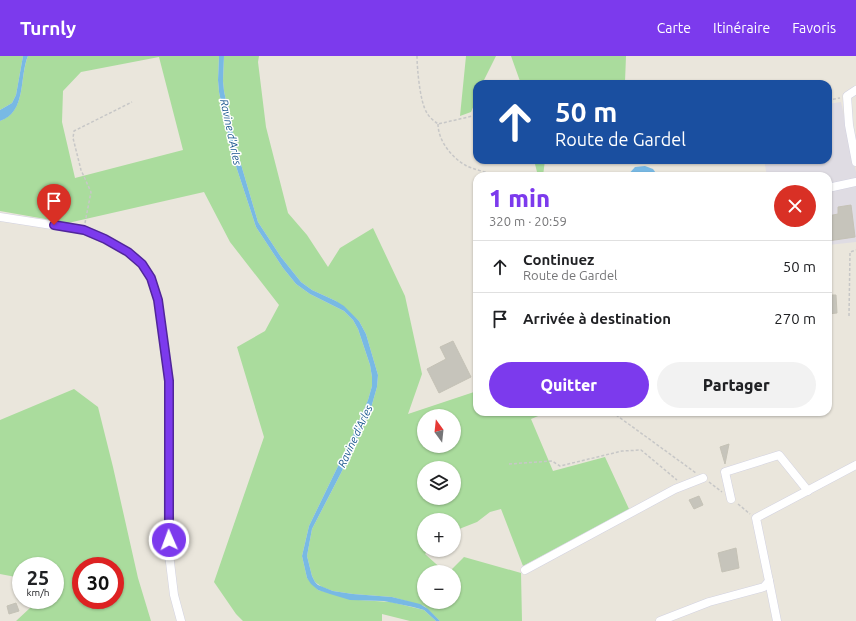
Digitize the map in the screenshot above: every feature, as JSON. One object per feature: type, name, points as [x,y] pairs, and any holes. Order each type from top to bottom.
[{"type":"street","points":[[856,90],[847,96],[849,125],[856,162]]},
{"type":"street","points":[[832,187],[856,182]]},
{"type":"street","points":[[0,217],[84,230],[105,239],[128,252],[142,264],[151,278],[158,300],[169,381],[169,554],[174,595],[181,621]]},
{"type":"street","points":[[731,499],[725,472],[779,455],[808,491]]},
{"type":"street","points":[[777,621],[756,518],[856,465]]},
{"type":"street","points":[[525,570],[675,489],[704,478]]},
{"type":"street","points":[[660,621],[709,602],[760,588],[769,581]]},
{"type":"path","points":[[417,56],[420,91],[426,112],[438,124],[438,132],[447,149],[466,166],[485,172]]},
{"type":"path","points":[[832,99],[847,96]]},
{"type":"path","points":[[84,230],[91,192],[82,170],[73,138],[74,131],[132,102]]},
{"type":"path","points":[[438,124],[473,116]]},
{"type":"path","points":[[849,316],[850,252],[856,250]]},
{"type":"path","points":[[618,416],[704,478],[756,518]]},
{"type":"path","points":[[509,464],[552,461],[560,466],[622,451],[641,450],[677,480],[686,485]]},
{"type":"shaded area","points":[[841,102],[856,172],[856,242],[832,245],[832,172],[766,172],[765,164],[832,164],[832,103]]},
{"type":"green space","points":[[0,56],[23,56],[16,95],[12,103],[0,110]]},
{"type":"green space","points":[[28,56],[219,56],[219,92],[228,134],[233,157],[256,227],[283,268],[296,284],[310,294],[344,311],[353,320],[358,329],[370,365],[372,386],[368,400],[354,433],[309,526],[302,556],[307,578],[318,590],[359,600],[391,602],[424,610],[436,621],[410,621],[382,614],[382,621],[243,621],[236,614],[214,582],[264,437],[237,347],[265,331],[279,305],[230,242],[204,192],[68,223],[0,211],[0,121],[9,116],[14,110],[21,93],[25,65]],"holes":[[[159,57],[183,150],[75,178],[62,122],[63,91],[81,72]]]},
{"type":"green space","points":[[224,56],[259,56],[258,62],[266,127],[288,213],[307,235],[328,267],[340,248],[373,228],[405,296],[422,374],[408,414],[417,411],[417,453],[461,453],[461,409],[423,409],[473,392],[473,416],[538,416],[531,419],[553,471],[605,457],[629,509],[523,566],[501,509],[490,512],[477,522],[461,528],[461,513],[417,513],[417,557],[428,557],[437,565],[417,565],[417,604],[392,597],[333,591],[322,587],[315,582],[307,556],[312,529],[341,473],[371,408],[377,387],[378,375],[366,334],[359,321],[336,301],[312,290],[301,282],[281,257],[258,222],[235,144],[224,91]]},
{"type":"green space","points":[[466,56],[496,56],[484,80],[473,80],[473,107],[471,112],[460,116]]},
{"type":"green space","points":[[511,56],[626,56],[625,80],[520,80]]},
{"type":"green space","points":[[535,164],[544,164],[544,172],[537,172]]},
{"type":"green space","points":[[74,389],[98,407],[138,578],[151,621],[16,621],[29,609],[64,609],[64,557],[12,557],[12,576],[0,574],[0,420]]},
{"type":"green space","points":[[464,557],[521,573],[522,621],[440,621],[427,609],[461,609],[461,565],[456,565]]},
{"type":"water","points":[[23,56],[28,56],[25,64],[21,93],[18,102],[9,116],[0,121],[0,110],[12,103],[16,95]]},
{"type":"water","name":"Ravine d'Arles","points":[[219,56],[224,56],[224,91],[235,144],[258,222],[281,257],[301,282],[312,290],[344,306],[359,321],[366,334],[378,375],[377,387],[371,408],[341,473],[312,529],[307,556],[312,576],[318,585],[333,591],[392,597],[417,603],[417,608],[384,601],[350,600],[318,590],[307,578],[302,556],[309,526],[354,433],[368,400],[372,386],[370,365],[358,329],[353,320],[344,311],[310,294],[296,284],[283,268],[256,227],[233,157],[219,92]]},
{"type":"water","points":[[645,166],[653,169],[655,172],[631,172],[635,167]]},
{"type":"water","name":"Ravine d'Arles","points":[[420,609],[428,609],[440,621],[436,621],[424,610]]},
{"type":"building","points":[[851,205],[855,237],[832,240],[832,215],[838,214],[838,207]]},
{"type":"building","points":[[832,295],[836,295],[837,313],[832,314]]},
{"type":"building","points":[[453,341],[471,377],[439,393],[427,369],[446,359],[440,347]]},
{"type":"building","points":[[729,444],[725,464],[720,447]]},
{"type":"building","points":[[699,496],[703,505],[694,509],[689,500]]},
{"type":"building","points":[[736,548],[739,568],[722,572],[718,553]]},
{"type":"building","points":[[12,604],[12,609],[18,609],[19,611],[9,614],[7,606]]},
{"type":"route","points":[[54,225],[84,230],[105,239],[128,252],[142,264],[151,278],[158,300],[169,381],[169,540]]}]
